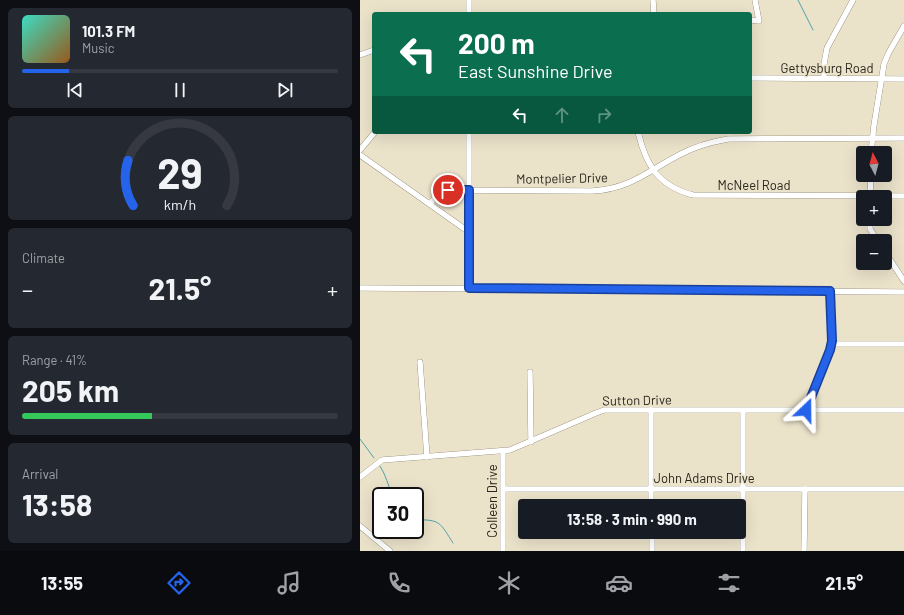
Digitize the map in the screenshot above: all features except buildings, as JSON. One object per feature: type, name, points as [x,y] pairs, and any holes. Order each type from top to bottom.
[{"type":"street","points":[[469,0],[469,12]]},
{"type":"street","points":[[653,0],[654,12]]},
{"type":"street","points":[[752,20],[759,21],[755,0]]},
{"type":"street","points":[[824,78],[824,64],[827,48],[853,0]]},
{"type":"street","points":[[871,146],[886,58],[904,26]]},
{"type":"street","points":[[360,55],[372,51]]},
{"type":"street","name":"Gettysburg Road","points":[[752,78],[904,79]]},
{"type":"street","points":[[360,150],[373,134]]},
{"type":"street","points":[[469,134],[469,288]]},
{"type":"street","name":"McNeel Road","points":[[639,134],[644,153],[653,170],[662,180],[673,188],[686,193],[699,196],[856,197]]},
{"type":"street","name":"Montpelier Drive","points":[[430,204],[438,194],[444,191],[599,190],[615,188],[626,185],[682,153],[702,145],[728,139],[904,138]]},
{"type":"street","points":[[360,154],[469,232]]},
{"type":"street","name":"McNeel Road","points":[[892,196],[904,196]]},
{"type":"street","points":[[892,263],[904,281]]},
{"type":"street","points":[[360,288],[904,292]]},
{"type":"street","points":[[806,410],[829,355],[831,344],[830,291]]},
{"type":"street","points":[[831,344],[904,344]]},
{"type":"street","points":[[420,362],[428,457]]},
{"type":"street","points":[[530,372],[531,442]]},
{"type":"street","points":[[651,410],[651,499]]},
{"type":"street","name":"Sutton Drive","points":[[360,477],[382,460],[510,450],[599,411],[904,410]]},
{"type":"street","points":[[743,411],[743,551]]},
{"type":"street","name":"Colleen Drive","points":[[503,451],[503,551]]},
{"type":"street","name":"John Adams Drive","points":[[504,489],[651,488],[904,490]]},
{"type":"street","points":[[804,489],[804,551]]},
{"type":"street","points":[[360,526],[390,551]]},
{"type":"street","points":[[652,539],[652,551]]},
{"type":"waterway","points":[[798,0],[813,30]]},
{"type":"waterway","points":[[360,439],[374,458]]},
{"type":"waterway","points":[[380,466],[389,487]]},
{"type":"waterway","points":[[424,520],[430,520],[439,524],[453,543]]},
{"type":"route","points":[[448,190],[469,190],[469,288],[830,291],[832,341],[829,355],[806,410]]}]
